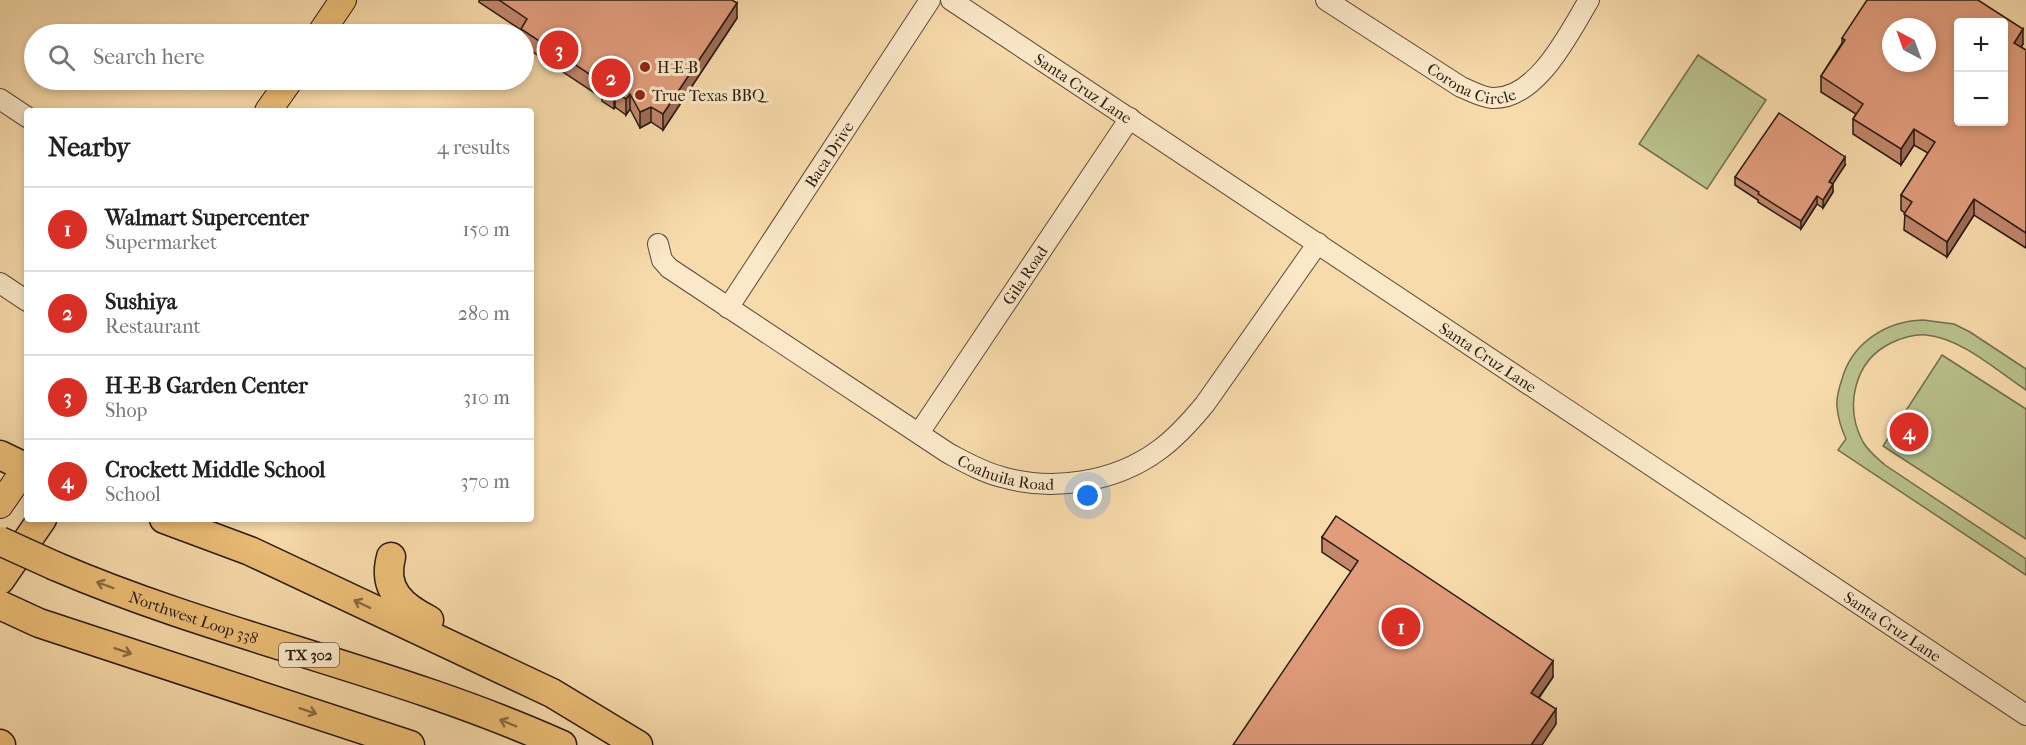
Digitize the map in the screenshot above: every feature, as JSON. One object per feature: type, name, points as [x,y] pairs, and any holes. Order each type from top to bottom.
[{"type":"highway","points":[[0,455],[24,466]]},
{"type":"highway","points":[[0,580],[40,522]]},
{"type":"highway","points":[[172,522],[250,551],[552,693],[638,745]]},
{"type":"highway","name":"Northwest Loop 338","points":[[0,541],[55,566],[201,620],[451,701],[562,745]]},
{"type":"highway","points":[[391,557],[389,573],[392,584],[405,607],[523,665],[645,737],[653,745]]},
{"type":"highway","points":[[0,605],[27,619],[410,745]]},
{"type":"main road","points":[[327,24],[343,0]]},
{"type":"main road","points":[[270,108],[283,90]]},
{"type":"main road","points":[[0,506],[24,471]]},
{"type":"street","name":"Baca Drive","points":[[728,308],[930,0]]},
{"type":"street","name":"Santa Cruz Lane","points":[[951,0],[2026,715]]},
{"type":"street","name":"Corona Circle","points":[[1326,0],[1461,87],[1492,98],[1514,94],[1531,84],[1545,68],[1589,0]]},
{"type":"street","points":[[0,99],[24,115]]},
{"type":"street","name":"Gila Road","points":[[919,433],[1130,118]]},
{"type":"street","name":"Coahuila Road","points":[[658,244],[662,260],[669,268],[919,433],[972,466],[1003,478],[1035,483],[1078,482],[1100,478],[1130,467],[1159,450],[1184,429],[1198,413],[1318,243]]},
{"type":"street","points":[[0,283],[24,299]]},
{"type":"green space","points":[[1698,55],[1766,100],[1707,189],[1639,144]]},
{"type":"green space","points":[[1923,320],[1954,324],[2026,369],[2026,390],[1978,356],[1952,342],[1926,335],[1908,337],[1878,351],[1861,373],[1854,400],[1857,428],[1865,446],[1885,465],[2026,559],[2026,575],[1838,450],[1846,439],[1838,415],[1837,397],[1847,366],[1854,355],[1872,336],[1896,325]]},
{"type":"green space","points":[[1942,355],[2026,409],[2026,539],[1883,446]]},
{"type":"building","name":"H-E-B","points":[[499,0],[732,0],[737,3],[663,114],[651,107],[640,112],[630,94],[626,99],[615,92],[614,94],[602,85],[603,83],[534,38],[534,24],[524,24],[527,19]]},
{"type":"building","points":[[1867,0],[1978,0],[2006,18],[1954,18],[1954,126],[2008,126],[2008,19],[2023,29],[2014,43],[2026,50],[2026,233],[1974,199],[1947,242],[1904,214],[1912,202],[1901,195],[1935,142],[1914,129],[1901,149],[1853,119],[1863,104],[1821,76],[1845,40],[1842,38]]},
{"type":"building","points":[[1779,113],[1845,157],[1829,182],[1833,184],[1823,200],[1817,196],[1801,221],[1735,177]]},
{"type":"building","points":[[1336,516],[1553,661],[1531,693],[1556,709],[1531,745],[1233,745],[1358,561],[1322,537]]},
{"type":"place","name":"H-E-B Garden Center","points":[[559,50]]},
{"type":"place","name":"H-E-B","points":[[645,67]]},
{"type":"place","name":"Sushiya","points":[[611,78]]},
{"type":"place","name":"True Texas BBQ","points":[[640,95]]},
{"type":"place","name":"Crockett Middle School","points":[[1909,432]]},
{"type":"place","name":"Walmart Supercenter","points":[[1401,627]]}]
